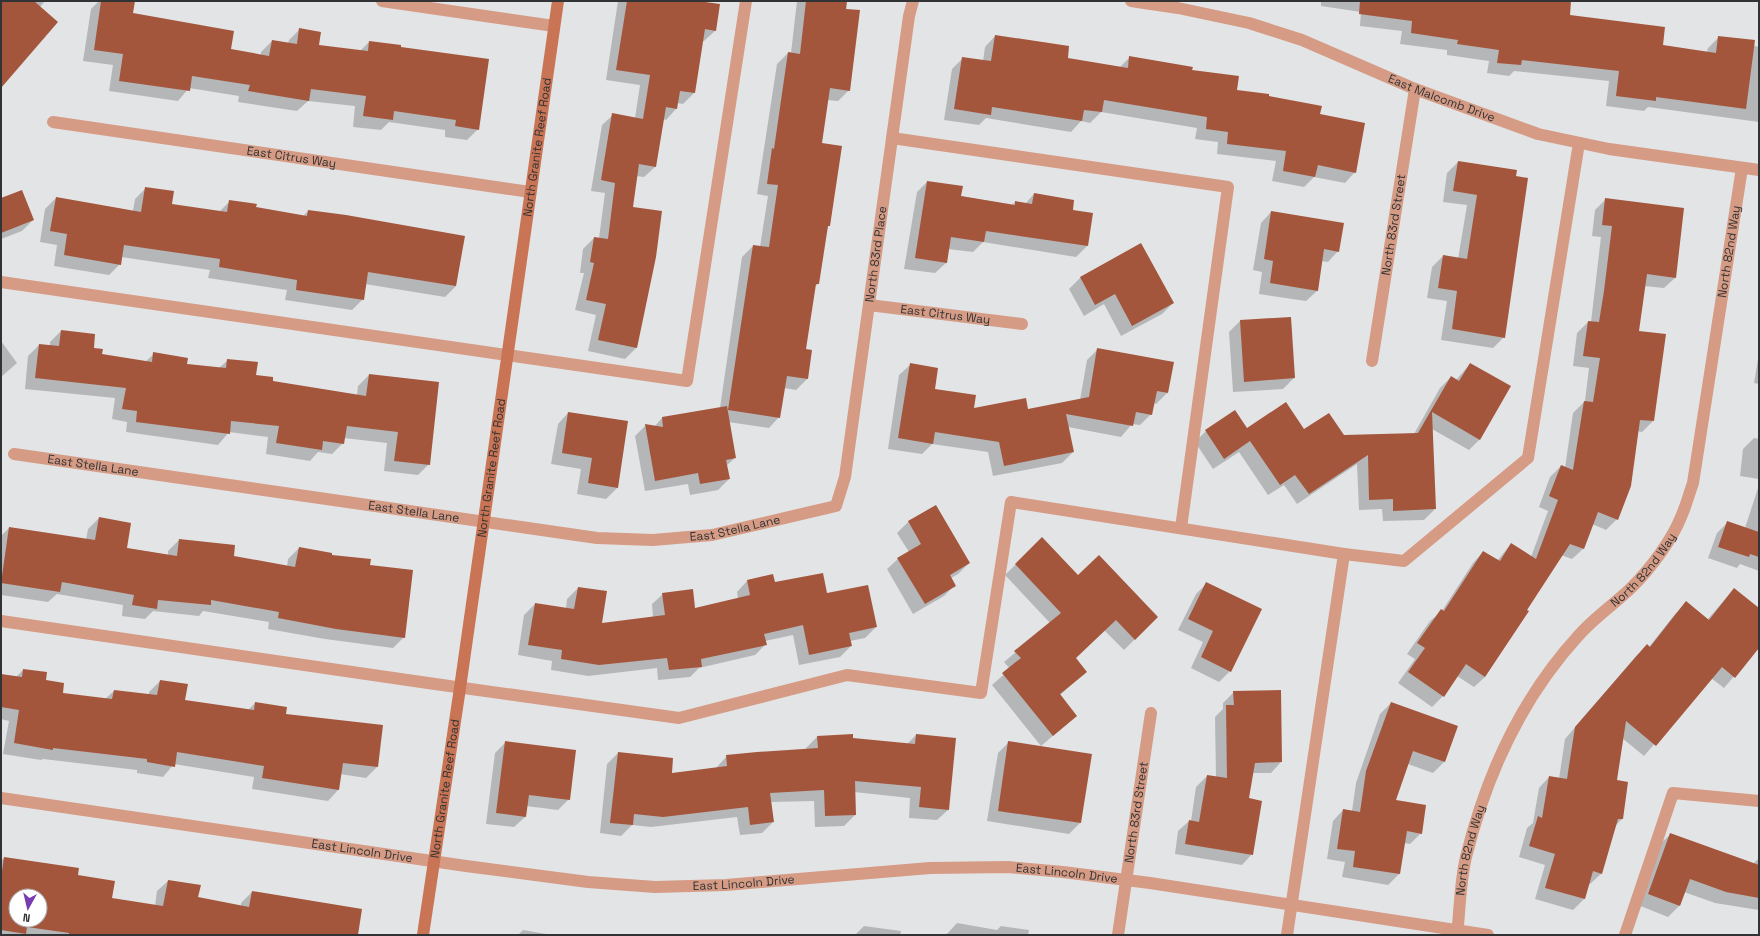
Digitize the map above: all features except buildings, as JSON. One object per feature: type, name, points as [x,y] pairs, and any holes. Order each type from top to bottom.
[{"type":"street","points":[[382,1],[554,26]]},
{"type":"street","name":"North Granite Reef Road","points":[[423,935],[460,688],[506,355],[558,1]]},
{"type":"street","points":[[1,282],[687,380],[746,1]]},
{"type":"street","name":"North 83rd Place","points":[[836,506],[845,477],[909,16],[913,1]]},
{"type":"street","name":"East Malcomb Drive","points":[[1131,1],[1178,8],[1264,28],[1302,40],[1415,89],[1538,134],[1578,143],[1759,170]]},
{"type":"street","name":"North 83rd Street","points":[[1372,361],[1415,89]]},
{"type":"street","name":"East Citrus Way","points":[[53,122],[530,192]]},
{"type":"street","points":[[892,138],[1228,187],[1181,528]]},
{"type":"street","points":[[1,621],[460,688],[679,718],[847,675],[981,693],[1011,502],[1344,554],[1404,561],[1528,458],[1578,143]]},
{"type":"street","name":"North 82nd Way","points":[[1457,933],[1466,858],[1476,821],[1492,775],[1514,726],[1546,675],[1579,634],[1633,586],[1660,553],[1681,518],[1693,483],[1742,168]]},
{"type":"street","name":"East Citrus Way","points":[[869,305],[1022,324]]},
{"type":"street","name":"East Stella Lane","points":[[14,454],[597,538],[653,540],[712,535],[836,506]]},
{"type":"street","points":[[1287,935],[1344,554]]},
{"type":"street","name":"North 83rd Street","points":[[1118,935],[1151,713]]},
{"type":"street","points":[[1625,935],[1673,793],[1759,801]]},
{"type":"street","name":"East Lincoln Drive","points":[[1,798],[434,860],[466,866],[588,882],[655,887],[726,885],[930,868],[1008,868],[1063,872],[1126,880],[1292,904],[1457,933],[1488,935]]}]
